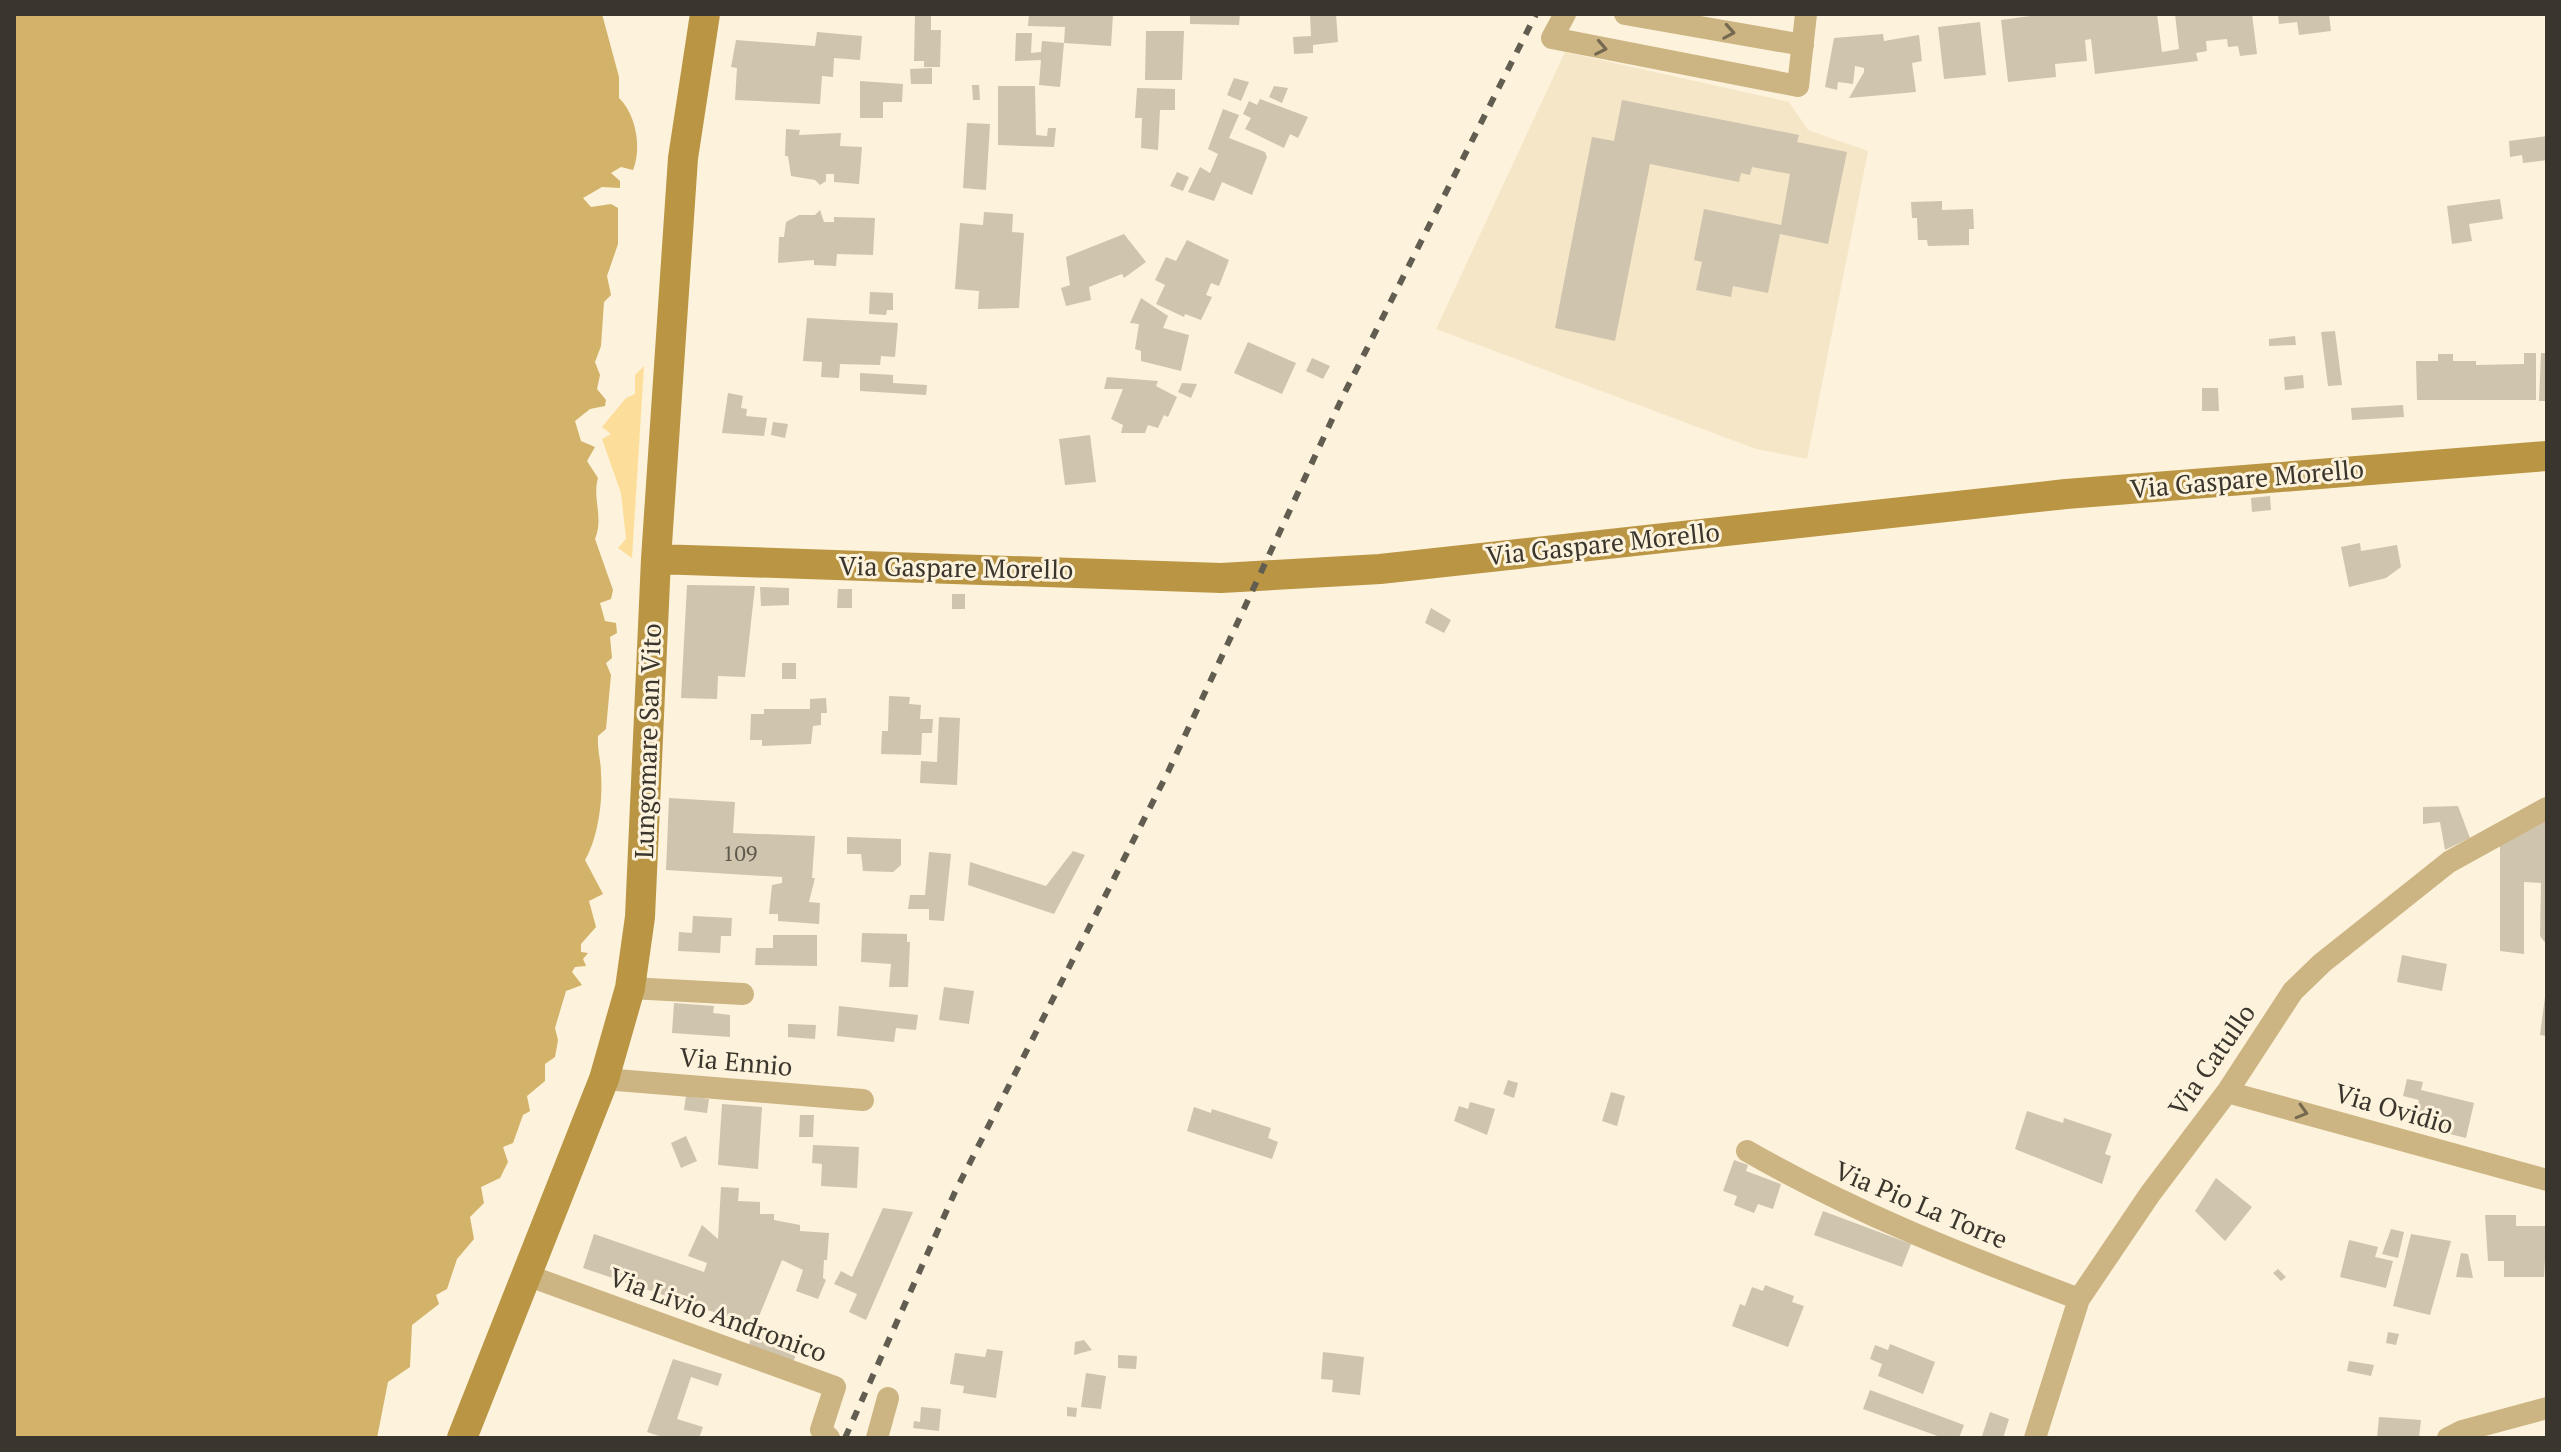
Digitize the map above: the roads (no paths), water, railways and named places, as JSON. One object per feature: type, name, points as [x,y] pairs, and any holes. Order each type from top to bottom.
[{"type":"street","name":"Lungomare San Vito","points":[[462,1438],[529,1276],[604,1079],[630,988],[640,917],[656,559],[683,158],[705,14]]},
{"type":"street","points":[[1565,14],[1552,38],[1798,86],[1806,14]]},
{"type":"street","points":[[1625,14],[1803,45]]},
{"type":"street","name":"Via Gaspare Morello","points":[[656,559],[1221,578],[1380,569],[2066,494],[2547,456]]},
{"type":"street","name":"Via Catullo","points":[[2035,1438],[2079,1299],[2150,1194],[2227,1092],[2293,991],[2322,963],[2449,862],[2547,808]]},
{"type":"street","points":[[630,988],[743,994]]},
{"type":"street","name":"Via Ennio","points":[[604,1079],[863,1100]]},
{"type":"street","name":"Via Ovidio","points":[[2227,1092],[2547,1180]]},
{"type":"street","name":"Via Pio La Torre","points":[[1747,1151],[1893,1228],[2079,1299]]},
{"type":"street","name":"Via Livio Andronico","points":[[529,1276],[835,1387],[821,1430],[829,1438]]},
{"type":"street","points":[[877,1438],[888,1398]]},
{"type":"street","points":[[2448,1438],[2462,1431],[2547,1408]]},
{"type":"railway","points":[[845,1438],[955,1192],[1168,772],[1343,396],[1536,14]]}]
